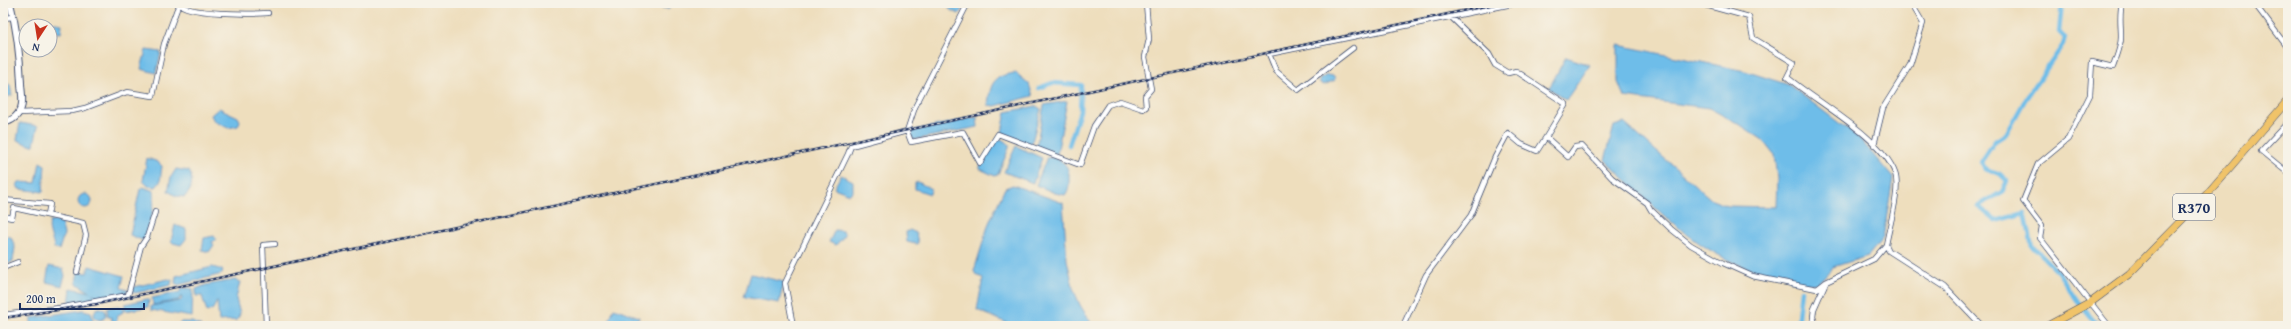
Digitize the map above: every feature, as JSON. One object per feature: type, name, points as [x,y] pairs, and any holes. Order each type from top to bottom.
[{"type":"main road","name":"R370","points":[[2090,303],[2128,274],[2196,205],[2288,100]]},
{"type":"main road","points":[[2047,326],[2090,303]]},
{"type":"street","points":[[3,123],[11,121],[18,114],[22,100],[21,69],[14,17],[10,3]]},
{"type":"street","points":[[968,3],[915,107],[907,131],[911,142],[963,132],[980,163],[998,134],[1080,165],[1094,126],[1108,105],[1120,101],[1143,109],[1146,107],[1144,100],[1151,88],[1145,57],[1149,39],[1146,3]]},
{"type":"street","points":[[1353,48],[1298,90],[1276,71],[1270,54],[1517,3]]},
{"type":"street","points":[[1546,137],[1568,157],[1575,147],[1582,146],[1612,178],[1647,202],[1651,210],[1671,230],[1691,245],[1723,263],[1752,276],[1817,289],[1826,282],[1874,259],[1886,245],[1896,188],[1895,174],[1886,158],[1847,122],[1787,77],[1794,63],[1753,38],[1749,17],[1698,3]]},
{"type":"street","points":[[1874,146],[1883,108],[1910,65],[1923,23],[1911,3]]},
{"type":"street","points":[[2108,326],[2040,238],[2042,226],[2023,201],[2038,164],[2068,139],[2090,95],[2092,62],[2112,67],[2119,48],[2121,37],[2119,15],[2122,3]]},
{"type":"street","points":[[2254,3],[2288,48]]},
{"type":"street","points":[[18,114],[72,111],[85,108],[127,92],[153,96],[164,44],[177,8],[180,4],[199,12],[268,13]]},
{"type":"street","points":[[1402,326],[1426,275],[1472,215],[1495,157],[1508,133],[1521,144],[1537,151],[1566,104],[1530,82],[1516,71],[1508,73],[1495,65],[1489,54],[1450,16]]},
{"type":"street","points":[[3,18],[14,17]]},
{"type":"street","points":[[2288,122],[2261,151],[2288,173]]},
{"type":"street","points":[[793,326],[785,283],[848,154],[850,146],[907,131]]},
{"type":"street","points":[[3,200],[50,204],[48,214]]},
{"type":"street","points":[[3,216],[12,218],[14,208],[48,214],[84,224],[86,235],[77,272]]},
{"type":"street","points":[[3,316],[59,308],[128,295],[141,246],[147,237],[155,212]]},
{"type":"street","points":[[266,326],[263,245],[275,244]]},
{"type":"street","points":[[1886,245],[1889,251],[1945,287],[1982,326]]},
{"type":"street","points":[[3,268],[18,262]]},
{"type":"street","points":[[1816,326],[1813,317],[1814,309],[1826,282]]},
{"type":"water","points":[[654,3],[672,4],[668,9],[658,7]]},
{"type":"water","points":[[950,3],[962,3],[962,9],[959,14],[949,9]]},
{"type":"water","points":[[58,23],[62,24],[61,33],[58,33]]},
{"type":"water","points":[[1618,45],[1745,71],[1789,85],[1859,138],[1893,178],[1883,238],[1868,256],[1833,267],[1818,283],[1812,284],[1790,281],[1786,272],[1762,272],[1737,264],[1716,254],[1696,241],[1676,226],[1605,160],[1614,126],[1624,123],[1712,200],[1728,206],[1776,207],[1777,179],[1774,154],[1763,140],[1739,124],[1709,108],[1624,97],[1618,82]]},
{"type":"water","points":[[146,50],[161,52],[156,73],[141,69]]},
{"type":"water","points":[[1566,57],[1590,65],[1566,100],[1549,88]]},
{"type":"water","points":[[1016,73],[1029,84],[1033,96],[995,106],[988,105],[990,91],[994,82],[1002,76]]},
{"type":"water","points":[[1327,75],[1334,76],[1335,80],[1324,85],[1319,82],[1320,79]]},
{"type":"water","points":[[3,81],[10,85],[12,96],[3,96]]},
{"type":"water","points":[[1067,101],[1057,154],[1036,148],[1044,105]]},
{"type":"water","points":[[1036,106],[1041,109],[1031,145],[1002,133],[1006,112]]},
{"type":"water","points":[[219,108],[238,117],[240,121],[238,126],[228,128],[214,121],[211,115]]},
{"type":"water","points":[[977,117],[978,127],[913,140],[910,131]]},
{"type":"water","points":[[20,123],[38,126],[34,145],[29,145],[17,140]]},
{"type":"water","points":[[1001,139],[1009,144],[1009,148],[998,174],[995,176],[980,169],[980,166],[997,140]]},
{"type":"water","points":[[1016,146],[1042,158],[1033,183],[1004,172]]},
{"type":"water","points":[[1047,157],[1064,163],[1068,170],[1069,185],[1065,195],[1055,193],[1036,185]]},
{"type":"water","points":[[147,158],[158,162],[162,166],[160,182],[156,187],[148,186],[143,181]]},
{"type":"water","points":[[40,162],[45,165],[43,192],[19,189],[17,185],[19,182],[36,183]]},
{"type":"water","points":[[176,169],[189,171],[191,174],[192,181],[190,189],[184,197],[176,196],[168,191],[171,177]]},
{"type":"water","points":[[841,175],[853,181],[853,191],[850,194],[834,188]]},
{"type":"water","points":[[918,182],[931,189],[930,194],[915,189],[915,183]]},
{"type":"water","points":[[1013,185],[1063,203],[1067,260],[1074,291],[1080,305],[1093,326],[1014,326],[977,310],[983,278],[976,275],[974,271],[989,223],[1005,188]]},
{"type":"water","points":[[143,187],[154,191],[154,197],[149,227],[145,239],[142,240],[130,235],[140,189]]},
{"type":"water","points":[[85,194],[90,196],[92,201],[90,206],[85,208],[80,206],[78,201],[80,196]]},
{"type":"water","points":[[56,220],[61,223],[64,234],[59,250],[54,248],[49,229],[50,222]]},
{"type":"water","points":[[175,225],[186,229],[186,239],[181,245],[171,241]]},
{"type":"water","points":[[835,230],[843,231],[845,235],[836,245],[829,242]]},
{"type":"water","points":[[910,230],[916,233],[918,243],[907,242],[906,232]]},
{"type":"water","points":[[3,236],[11,237],[15,247],[13,261],[3,267]]},
{"type":"water","points":[[214,236],[216,239],[212,242],[214,245],[209,252],[202,250],[204,238]]},
{"type":"water","points":[[49,266],[63,269],[65,276],[62,286],[46,282]]},
{"type":"water","points":[[89,266],[124,276],[121,288],[128,290],[126,293],[97,299],[93,293],[95,297],[93,300],[69,304],[71,288],[90,292],[76,283],[78,271],[87,273]]},
{"type":"water","points":[[212,267],[223,270],[222,274],[178,285],[175,283],[176,276]]},
{"type":"water","points":[[751,274],[784,282],[779,303],[744,297]]},
{"type":"water","points":[[168,279],[172,280],[171,285],[135,293],[132,291],[134,287]]},
{"type":"water","points":[[235,280],[240,282],[236,299],[240,314],[237,320],[219,321],[217,301],[213,309],[207,312],[202,296],[196,296],[196,289],[206,285]]},
{"type":"water","points":[[181,289],[193,289],[192,317],[151,310],[151,306],[180,301],[182,299],[181,296],[179,300],[153,305],[152,298],[180,292]]},
{"type":"water","points":[[147,299],[149,300],[148,307],[125,311],[125,304]]},
{"type":"water","points":[[118,306],[123,307],[123,312],[118,315],[115,326],[111,326],[112,318],[108,316],[107,308]]},
{"type":"water","points":[[98,308],[102,308],[106,314],[102,320],[98,320],[94,316],[94,312]]},
{"type":"water","points":[[614,308],[639,317],[637,326],[607,326]]},
{"type":"water","points":[[83,310],[91,312],[94,326],[73,326],[67,323],[59,326],[31,326],[31,318]]},
{"type":"water","points":[[181,322],[192,322],[201,326],[177,326]]},
{"type":"waterway","points":[[2062,3],[2059,32],[2065,38],[2063,45],[2025,100],[2006,134],[1995,141],[1981,162],[1985,168],[2000,174],[2007,181],[2002,192],[1978,206],[1996,221],[2025,213],[2032,246],[2058,272],[2079,303],[2098,326]]},
{"type":"waterway","points":[[1039,88],[1052,83],[1081,85],[1080,111],[1069,145]]},
{"type":"waterway","points":[[1797,326],[1801,290]]},
{"type":"railway","points":[[3,318],[97,304],[1499,3]]}]
